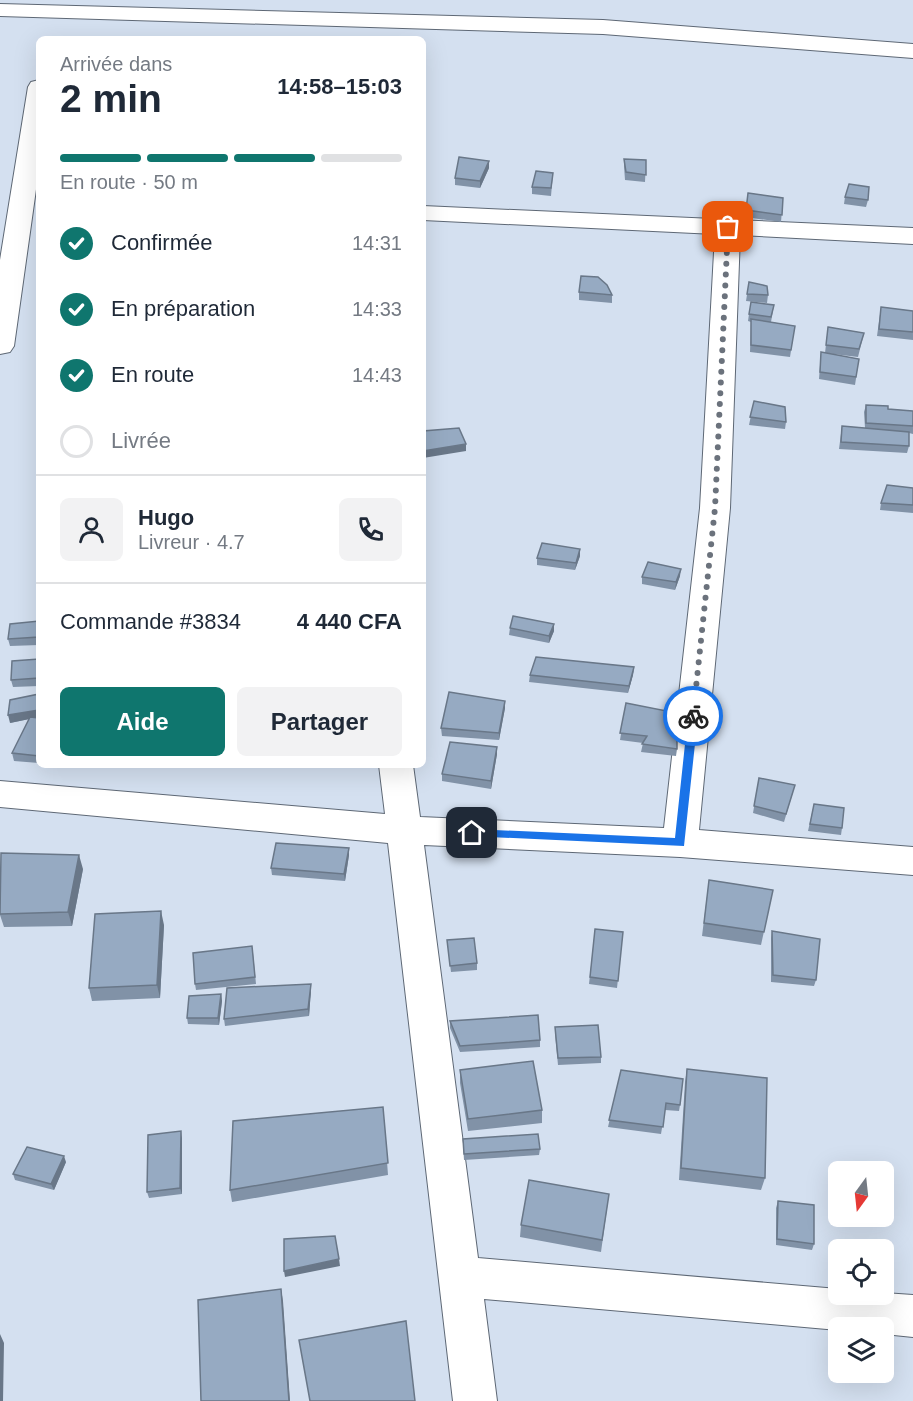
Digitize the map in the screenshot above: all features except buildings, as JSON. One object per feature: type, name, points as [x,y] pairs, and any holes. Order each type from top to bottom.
[{"type":"street","points":[[0,10],[49,20],[604,18],[913,51]]},
{"type":"street","points":[[0,346],[21,193],[36,105]]},
{"type":"street","points":[[426,213],[913,236]]},
{"type":"street","points":[[680,843],[715,508],[728,227]]},
{"type":"street","points":[[396,768],[475,1401]]},
{"type":"street","points":[[0,794],[403,830],[680,843],[913,861]]},
{"type":"street","points":[[460,1277],[913,1316]]},
{"type":"way so far","points":[[693,716],[715,508],[728,227]]},
{"type":"route","points":[[472,833],[680,843],[693,716]]}]
